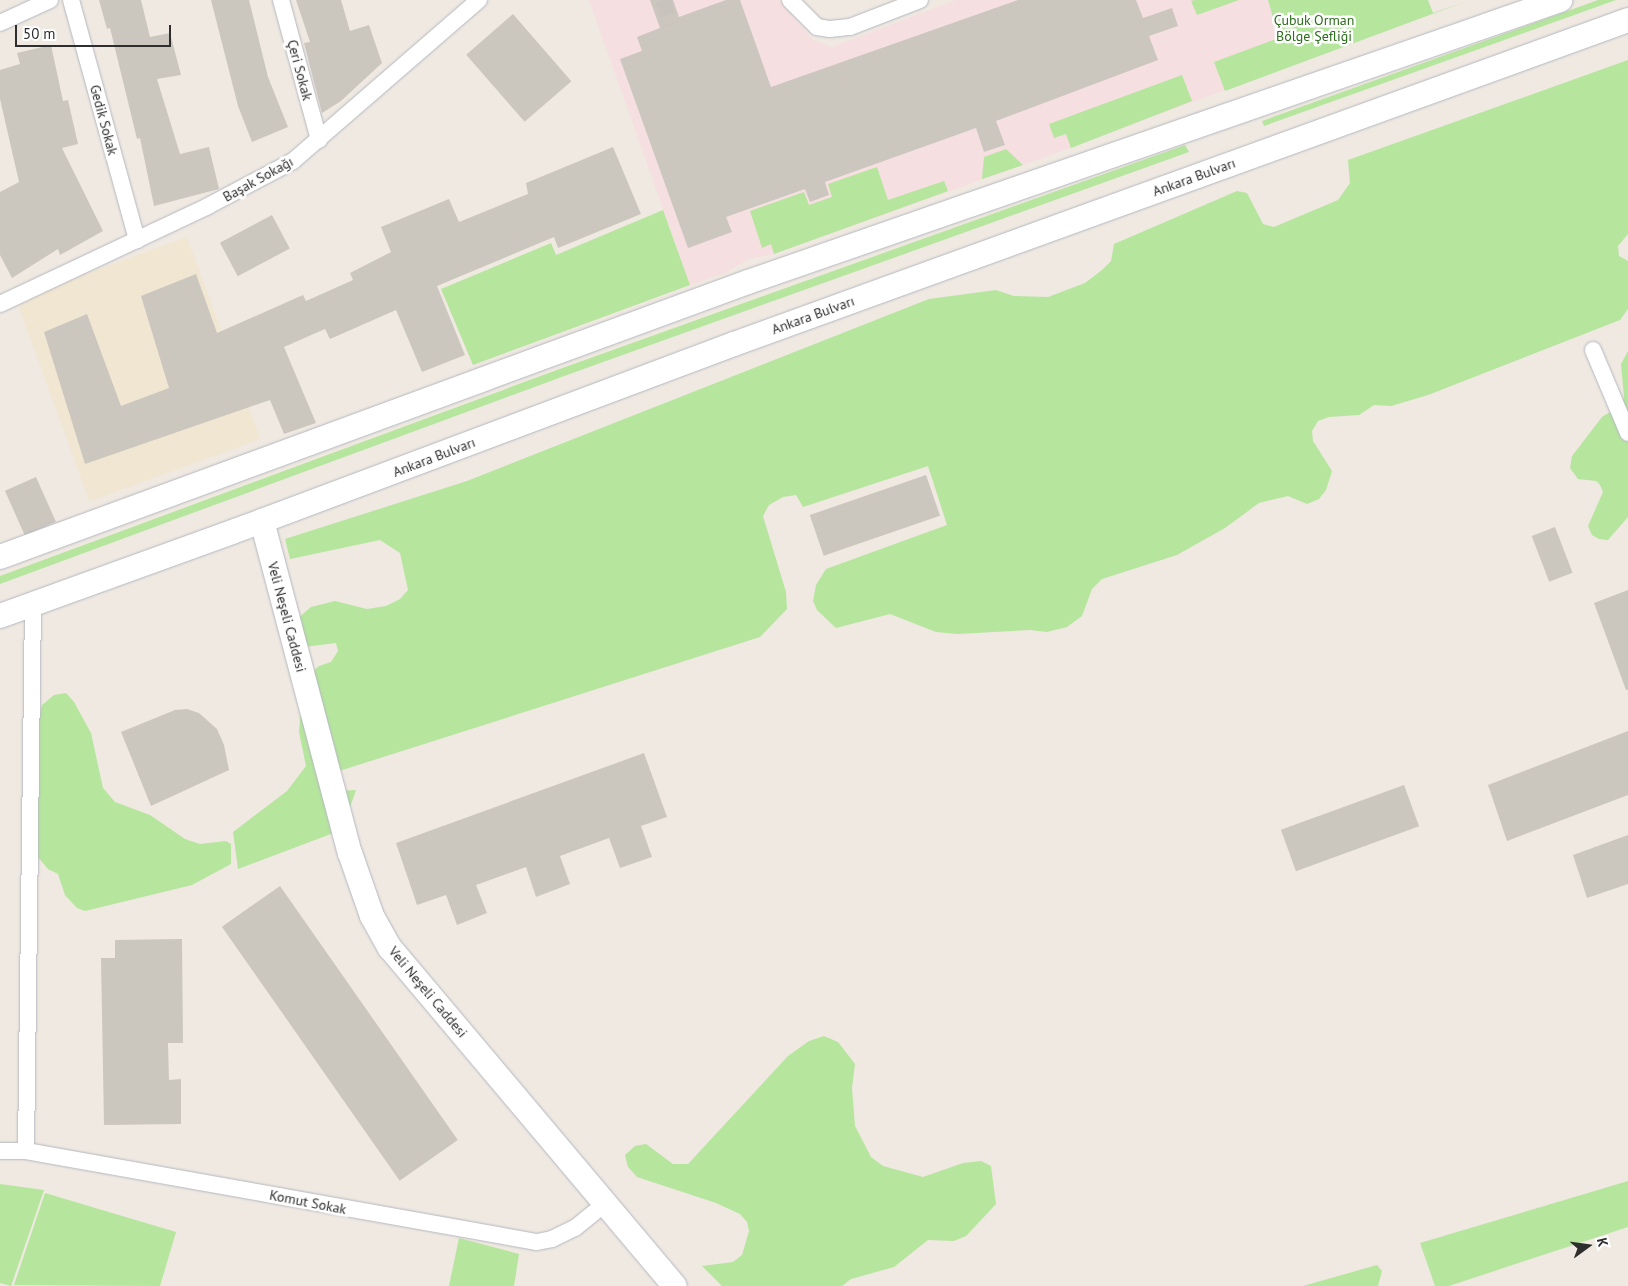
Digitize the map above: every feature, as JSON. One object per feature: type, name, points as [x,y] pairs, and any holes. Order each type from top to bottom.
[{"type":"main road","points":[[0,557],[748,282],[1554,1]]},
{"type":"main road","name":"Ankara Bulvarı","points":[[0,616],[262,521],[734,344],[1628,20]]},
{"type":"main road","name":"Veli Neşeli Caddesi","points":[[262,521],[350,853],[372,916],[390,948],[674,1286]]},
{"type":"street","points":[[0,23],[50,0]]},
{"type":"street","name":"Gedik Sokak","points":[[71,0],[137,240]]},
{"type":"street","name":"Çeri Sokak","points":[[281,0],[319,140]]},
{"type":"street","name":"Başak Sokağı","points":[[0,304],[137,240],[276,170],[319,140],[479,0]]},
{"type":"street","points":[[790,0],[817,27],[830,29],[850,27],[920,0]]},
{"type":"street","points":[[1593,350],[1628,433]]},
{"type":"street","points":[[26,1151],[33,604]]},
{"type":"street","name":"Komut Sokak","points":[[0,1151],[26,1151],[537,1242],[552,1239],[575,1228],[606,1203]]},
{"type":"shaded area","points":[[589,0],[779,0],[813,40],[832,47],[956,0],[1279,0],[1295,64],[1040,159],[774,254],[749,259],[725,273],[690,285]]},
{"type":"shaded area","points":[[187,237],[261,439],[90,501],[16,299]]},
{"type":"green space","points":[[1239,0],[1197,15],[1191,1]]},
{"type":"green space","name":"Çubuk Orman Bölge Şefliği","points":[[1268,0],[1428,0],[1433,13],[1470,0],[1225,91],[1214,62],[1279,38]]},
{"type":"green space","points":[[1598,0],[1616,0],[1264,126],[1262,121]]},
{"type":"green space","points":[[1628,60],[1628,234],[1618,246],[1619,256],[1628,261],[1628,309],[1620,320],[1428,395],[1391,406],[1374,405],[1359,415],[1329,417],[1318,421],[1312,431],[1313,441],[1332,471],[1326,490],[1319,499],[1307,504],[1288,496],[1259,503],[1225,528],[1177,555],[1102,579],[1092,589],[1082,616],[1067,627],[1047,632],[1030,630],[958,634],[936,632],[890,614],[836,628],[817,610],[813,601],[816,585],[826,569],[947,525],[928,466],[803,507],[796,495],[783,497],[769,505],[763,516],[786,592],[787,609],[760,637],[333,773],[338,791],[356,790],[345,821],[336,832],[238,869],[233,832],[287,791],[306,766],[299,732],[302,697],[308,676],[319,666],[331,662],[338,651],[336,643],[304,647],[297,619],[311,607],[335,601],[367,609],[386,606],[400,599],[408,590],[400,553],[380,540],[290,559],[285,539],[467,481],[929,299],[996,290],[1014,296],[1048,297],[1085,283],[1102,270],[1111,261],[1114,244],[1237,191],[1247,193],[1263,224],[1274,227],[1338,200],[1350,183],[1348,160]]},
{"type":"green space","points":[[1182,75],[1192,101],[1071,148],[1066,134],[1054,138],[1049,124]]},
{"type":"green space","points":[[1185,145],[1189,152],[567,375],[0,584],[0,576],[557,370]]},
{"type":"green space","points":[[1006,149],[1023,165],[982,179],[984,157]]},
{"type":"green space","points":[[877,167],[888,200],[944,181],[948,191],[774,254],[771,244],[762,248],[750,211],[804,192],[809,205],[832,197],[828,184]]},
{"type":"green space","points":[[663,210],[690,285],[473,365],[441,289],[551,243],[556,255]]},
{"type":"green space","points":[[1628,351],[1628,517],[1608,540],[1599,539],[1592,535],[1588,526],[1603,492],[1596,481],[1578,479],[1570,468],[1572,456],[1602,417],[1621,405],[1624,397],[1621,364]]},
{"type":"green space","points":[[66,693],[74,702],[91,733],[103,788],[115,802],[150,815],[185,839],[200,844],[226,841],[231,844],[231,864],[192,885],[85,911],[77,908],[65,895],[58,874],[48,869],[37,856],[38,722],[42,705],[54,695]]},
{"type":"green space","points":[[824,1036],[838,1042],[855,1064],[852,1088],[855,1126],[871,1157],[883,1166],[923,1177],[963,1163],[981,1161],[991,1166],[996,1204],[966,1236],[954,1241],[928,1240],[894,1267],[851,1279],[842,1286],[722,1286],[702,1266],[733,1262],[742,1255],[749,1231],[747,1222],[740,1214],[716,1203],[637,1177],[628,1167],[625,1155],[635,1146],[646,1144],[673,1164],[688,1164],[788,1056],[809,1041]]},
{"type":"green space","points":[[1628,1181],[1628,1227],[1449,1286],[1435,1286],[1420,1243]]},
{"type":"green space","points":[[0,1184],[44,1190],[11,1286],[0,1283]]},
{"type":"green space","points":[[45,1193],[176,1232],[160,1286],[14,1285]]},
{"type":"green space","points":[[459,1238],[519,1254],[514,1286],[449,1286]]},
{"type":"green space","points":[[1377,1265],[1382,1271],[1378,1286],[1303,1286]]},
{"type":"building","points":[[99,0],[141,0],[150,37],[170,33],[181,75],[157,79],[180,154],[209,147],[219,189],[154,206],[140,138],[137,139],[110,28],[107,29]]},
{"type":"building","points":[[211,0],[249,0],[268,77],[288,127],[252,142],[238,106]]},
{"type":"building","points":[[296,0],[341,0],[350,31],[369,25],[382,63],[341,101],[322,113],[304,43],[310,42]]},
{"type":"building","points":[[650,0],[673,0],[679,17],[726,0],[740,0],[771,87],[1018,0],[1136,0],[1143,18],[1172,8],[1178,26],[1149,36],[1158,60],[996,121],[1005,145],[984,152],[976,128],[825,182],[829,195],[810,202],[805,189],[726,217],[732,232],[688,248],[620,59],[642,51],[637,37],[660,28]]},
{"type":"building","points":[[513,14],[571,81],[525,122],[466,55]]},
{"type":"building","points":[[51,45],[63,101],[68,100],[78,144],[62,148],[103,231],[60,255],[58,249],[12,278],[0,255],[0,192],[19,182],[0,99],[0,70],[20,64],[17,53]]},
{"type":"building","points":[[613,147],[641,214],[558,248],[554,237],[437,286],[465,355],[422,372],[396,310],[330,339],[325,329],[284,347],[316,423],[284,434],[270,400],[85,464],[44,332],[87,314],[121,406],[169,388],[141,296],[196,274],[217,333],[303,295],[306,301],[353,280],[350,273],[391,252],[381,227],[449,199],[459,222],[528,194],[526,183]]},
{"type":"building","points":[[272,215],[290,249],[238,276],[220,243]]},
{"type":"building","points":[[926,475],[940,516],[824,556],[810,515]]},
{"type":"building","points":[[36,477],[56,522],[25,536],[5,491]]},
{"type":"building","points":[[1555,527],[1573,573],[1549,582],[1532,536]]},
{"type":"building","points":[[1628,590],[1628,690],[1626,690],[1594,603]]},
{"type":"building","points":[[187,709],[199,713],[217,729],[224,745],[229,770],[151,806],[121,732],[175,710]]},
{"type":"building","points":[[1628,731],[1628,795],[1507,841],[1488,785]]},
{"type":"building","points":[[644,753],[667,817],[641,826],[652,857],[620,868],[609,838],[560,856],[570,884],[536,897],[526,867],[476,885],[487,913],[457,925],[446,895],[417,905],[396,843]]},
{"type":"building","points":[[1404,785],[1419,826],[1296,871],[1281,830]]},
{"type":"building","points":[[1628,835],[1628,884],[1587,898],[1573,855]]},
{"type":"building","points":[[280,886],[458,1140],[400,1181],[222,927]]},
{"type":"building","points":[[182,939],[183,1043],[168,1043],[169,1080],[181,1079],[181,1124],[104,1125],[101,958],[115,958],[115,940]]},
{"type":"tunnel","points":[[663,0],[670,25]]}]
